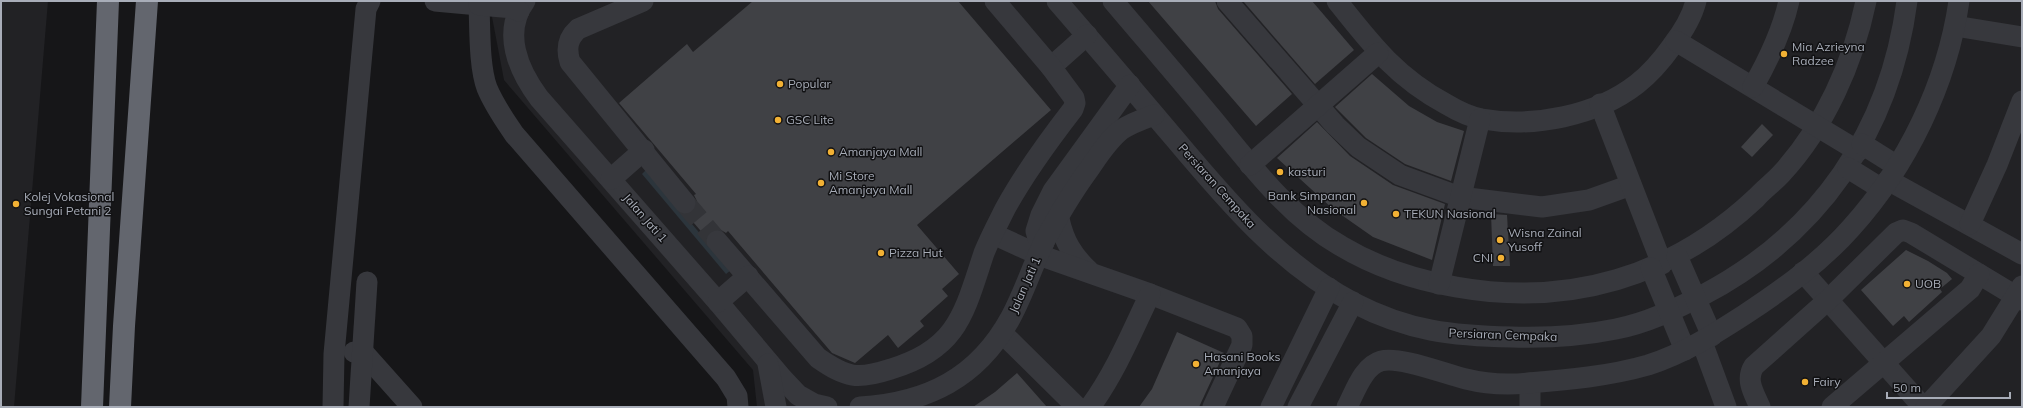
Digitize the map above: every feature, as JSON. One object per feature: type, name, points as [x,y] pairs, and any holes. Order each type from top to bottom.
[{"type":"highway","points":[[92,407],[108,1]]},
{"type":"highway","points":[[120,407],[124,326],[147,1]]},
{"type":"street","points":[[333,407],[334,354],[366,9],[370,1]]},
{"type":"street","points":[[435,1],[512,8],[522,6]]},
{"type":"street","points":[[643,1],[578,29],[572,34],[567,46],[570,62],[644,150],[685,203]]},
{"type":"street","points":[[717,241],[818,358],[839,371],[859,377],[912,363],[940,346],[962,316],[993,234],[1006,208],[1026,174],[1073,109],[1075,103],[1074,98],[1051,67],[995,1]]},
{"type":"street","name":"Persiaran Cempaka","points":[[1057,1],[1243,217],[1270,243],[1328,288],[1353,302],[1398,323],[1415,328],[1468,336],[1493,337],[1569,336],[1621,328],[1669,312],[1696,299],[1748,269],[1792,234],[1817,208],[1856,154],[1882,103],[1900,46],[1908,1]]},
{"type":"street","points":[[1113,1],[1250,165],[1300,216],[1340,246],[1374,263],[1439,284],[1473,290],[1534,294],[1585,288],[1612,282],[1663,263],[1732,220],[1782,172],[1818,125],[1834,95],[1848,61],[1866,1]]},
{"type":"street","points":[[1227,1],[1317,106],[1358,147],[1400,175],[1460,197],[1542,207],[1589,200],[1631,185]]},
{"type":"street","points":[[1337,1],[1378,53],[1407,80],[1446,104],[1480,119],[1512,123],[1545,120],[1579,112],[1619,96],[1638,84],[1657,66],[1676,41],[1684,28],[1696,1]]},
{"type":"street","points":[[1753,87],[1770,57],[1784,22],[1789,1]]},
{"type":"street","points":[[1346,407],[1366,372],[1372,365],[1381,361],[1394,360],[1484,382],[1530,383],[1601,374],[1647,365],[1700,343],[1759,305],[1827,252],[1851,228],[1889,178],[1923,120],[1942,73],[1959,1]]},
{"type":"street","points":[[479,5],[482,56],[486,86],[494,103],[514,134],[726,378],[737,396],[738,407]]},
{"type":"street","name":"Jalan Jati 1","points":[[522,6],[514,27],[515,50],[522,70],[535,92],[798,395],[814,404],[827,407]]},
{"type":"street","points":[[1954,26],[2022,37]]},
{"type":"street","points":[[1051,67],[1087,35]]},
{"type":"street","points":[[1676,41],[1818,125],[1889,178],[2022,254]]},
{"type":"street","points":[[482,56],[515,50]]},
{"type":"street","points":[[1250,165],[1378,53]]},
{"type":"street","points":[[1041,249],[1036,231],[1041,215],[1053,191],[1130,85]]},
{"type":"street","points":[[1970,224],[1997,165],[2022,101]]},
{"type":"street","points":[[1600,104],[1663,263],[1669,312],[1700,343]]},
{"type":"street","name":"Jalan Jati 1","points":[[860,407],[882,406],[934,392],[956,379],[980,359],[1002,333],[1012,316],[1041,249],[1072,193],[1108,143],[1121,130],[1154,115]]},
{"type":"street","points":[[1439,284],[1480,119]]},
{"type":"street","points":[[611,179],[644,150]]},
{"type":"street","points":[[1856,154],[1889,178]]},
{"type":"street","points":[[1059,218],[1063,237],[1070,250],[1091,273]]},
{"type":"street","points":[[1760,407],[1750,382],[1750,374],[1754,366],[1828,300],[1896,233],[1903,230],[1911,233],[1978,274],[2020,295],[1991,336],[1924,407],[1884,363],[1828,300],[1803,272]]},
{"type":"street","points":[[993,234],[1041,249],[1091,273],[1237,328],[1243,340],[1242,345],[1213,407]]},
{"type":"street","points":[[1663,263],[1696,299],[1700,343],[1726,407]]},
{"type":"street","points":[[1832,407],[1970,289],[1978,274]]},
{"type":"street","points":[[718,302],[748,276]]},
{"type":"street","points":[[360,406],[367,282]]},
{"type":"street","points":[[1271,407],[1328,288]]},
{"type":"street","points":[[1090,407],[1115,368],[1150,294]]},
{"type":"street","points":[[1298,407],[1353,302]]},
{"type":"street","points":[[1002,333],[1076,407]]},
{"type":"street","points":[[334,354],[363,352]]},
{"type":"street","points":[[363,352],[412,407]]},
{"type":"street","points":[[768,361],[776,407]]},
{"type":"street","points":[[1530,383],[1530,407]]},
{"type":"shaded area","name":"Kolej Vokasional Sungai Petani 2","points":[[1,1],[48,1],[14,407],[1,407]]},
{"type":"shaded area","points":[[489,1],[2022,1],[2022,407],[757,407],[753,370],[504,80]]},
{"type":"shaded area","points":[[646,170],[731,270],[726,274],[642,174]]},
{"type":"building","name":"Amanjaya Mall","points":[[753,1],[958,1],[1051,110],[917,225],[959,274],[942,289],[948,296],[920,321],[924,326],[898,348],[888,335],[855,363],[832,353],[728,231],[726,233],[721,230],[714,229],[709,232],[706,237],[687,215],[696,208],[697,201],[694,195],[696,194],[619,103],[687,44],[693,52]]},
{"type":"building","points":[[1148,1],[1215,1],[1218,9],[1292,94],[1256,126]]},
{"type":"building","points":[[1243,1],[1312,1],[1354,50],[1315,84]]},
{"type":"building","points":[[1372,74],[1409,106],[1437,122],[1464,131],[1451,181],[1405,164],[1366,138],[1335,107]]},
{"type":"building","points":[[1317,122],[1350,156],[1393,185],[1445,204],[1432,260],[1373,237],[1333,209],[1277,158]]},
{"type":"building","points":[[1762,124],[1773,135],[1752,157],[1741,147]]},
{"type":"building","name":"Wisna Zainal Yusoff","points":[[1491,214],[1507,215],[1510,266],[1493,266]]},
{"type":"building","name":"UOB","points":[[1906,250],[1928,261],[1947,273],[1952,279],[1940,289],[1942,292],[1909,322],[1904,316],[1893,326],[1861,290]]},
{"type":"building","points":[[1177,332],[1224,353],[1199,407],[1139,407],[1152,389]]},
{"type":"building","points":[[1017,373],[1047,407],[973,407],[995,392]]},
{"type":"tunnel","points":[[685,203],[717,241]]},
{"type":"place","name":"Mia Azrieyna Radzee","points":[[1784,54]]},
{"type":"place","name":"Popular","points":[[780,84]]},
{"type":"place","name":"GSC Lite","points":[[778,120]]},
{"type":"place","name":"Amanjaya Mall","points":[[831,152]]},
{"type":"place","name":"kasturi","points":[[1280,172]]},
{"type":"place","name":"Mi Store Amanjaya Mall","points":[[821,183]]},
{"type":"place","name":"Bank Simpanan Nasional","points":[[1364,203]]},
{"type":"place","name":"Kolej Vokasional Sungai Petani 2","points":[[16,204]]},
{"type":"place","name":"TEKUN Nasional","points":[[1396,214]]},
{"type":"place","name":"Wisna Zainal Yusoff","points":[[1500,240]]},
{"type":"place","name":"Pizza Hut","points":[[881,253]]},
{"type":"place","name":"CNI","points":[[1501,258]]},
{"type":"place","name":"UOB","points":[[1907,284]]},
{"type":"place","name":"Hasani Books Amanjaya","points":[[1196,364]]},
{"type":"place","name":"Fairy","points":[[1805,382]]}]
